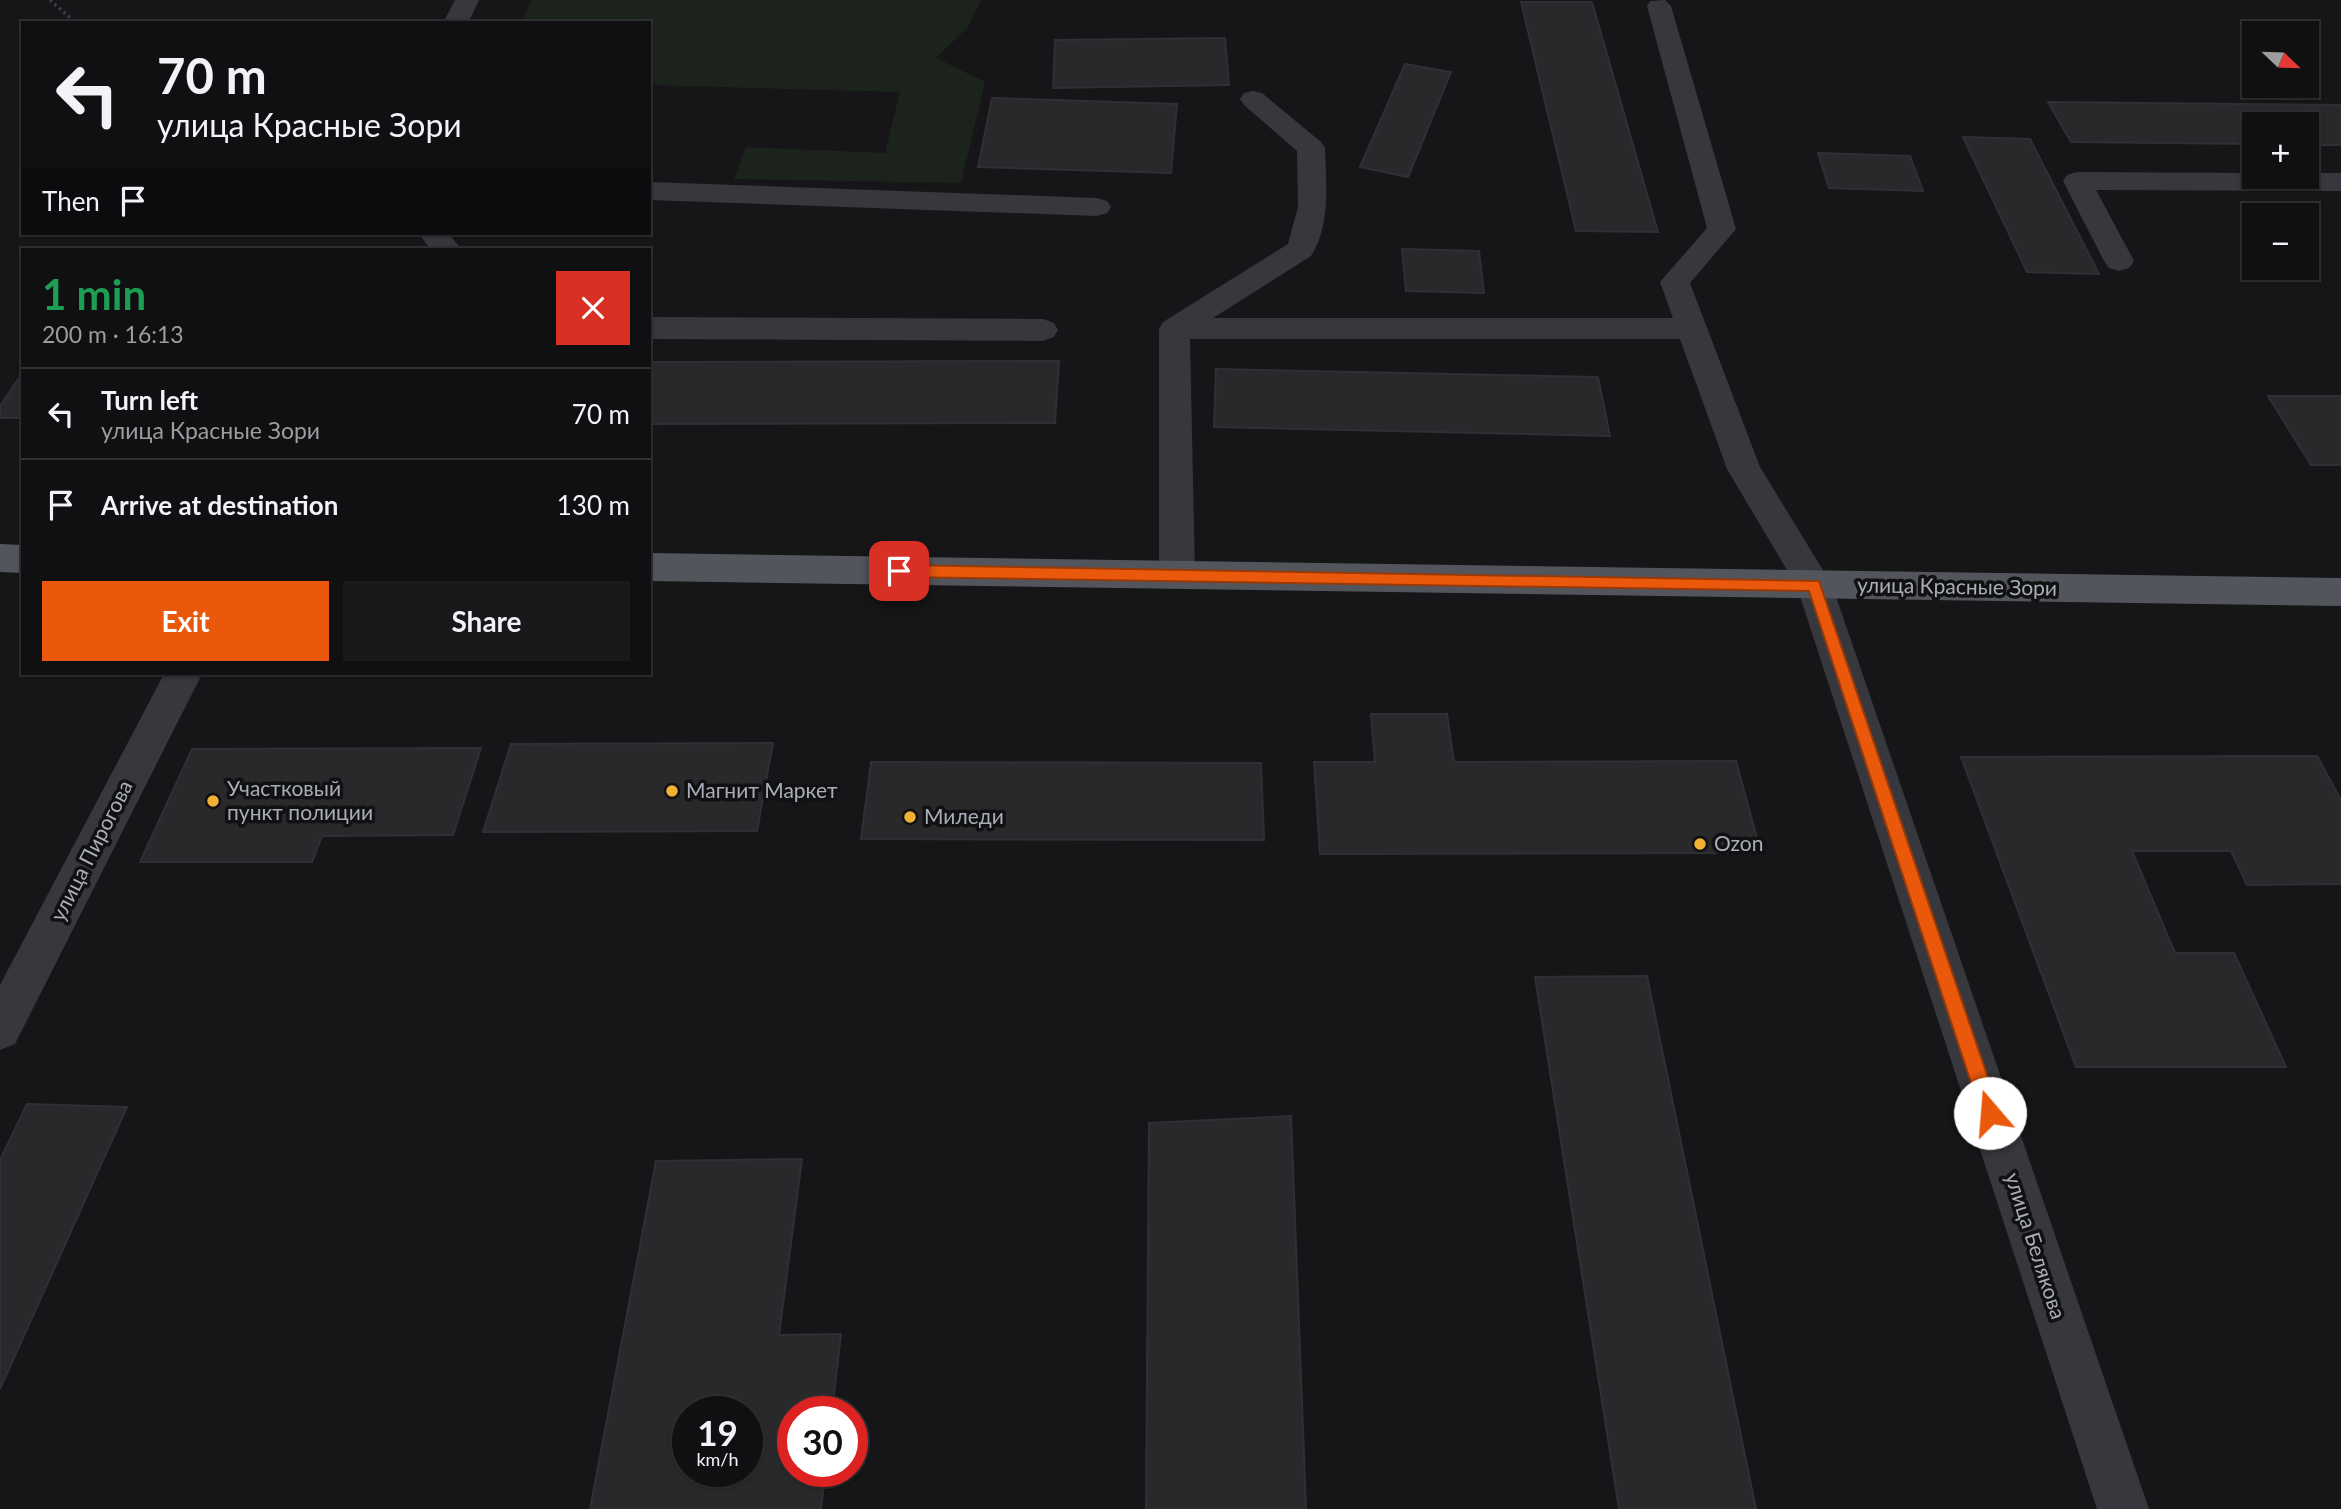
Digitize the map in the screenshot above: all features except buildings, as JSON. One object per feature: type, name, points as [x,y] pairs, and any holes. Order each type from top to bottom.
[{"type":"main road","points":[[0,558],[21,559]]},
{"type":"main road","name":"улица Красные Зори","points":[[651,567],[2341,592]]},
{"type":"street","points":[[456,21],[467,0]]},
{"type":"street","name":"улица Белякова","points":[[1659,6],[1722,229],[1675,282],[1744,469],[1814,585],[2123,1509]]},
{"type":"street","points":[[1174,329],[1301,248],[1312,207],[1311,148],[1253,99]]},
{"type":"street","points":[[2119,261],[2077,181],[2341,182]]},
{"type":"street","points":[[651,191],[1097,207]]},
{"type":"street","points":[[651,328],[1043,330]]},
{"type":"street","points":[[1174,329],[1693,328]]},
{"type":"street","points":[[1174,329],[1177,575]]},
{"type":"street","name":"улица Пирогова","points":[[0,1029],[182,675]]},
{"type":"path","points":[[50,0],[74,21]]},
{"type":"shaded area","points":[[532,0],[981,0],[968,27],[936,58],[985,82],[961,183],[734,179],[746,147],[885,153],[900,92],[651,85],[651,21],[522,21]]},
{"type":"place","name":"Магнит Маркет","points":[[672,791]]},
{"type":"place","name":"Участковый пункт полиции","points":[[213,801]]},
{"type":"place","name":"Миледи","points":[[910,817]]},
{"type":"place","name":"Ozon","points":[[1700,844]]},
{"type":"route","points":[[899,571],[1814,585],[1990,1113]]}]
